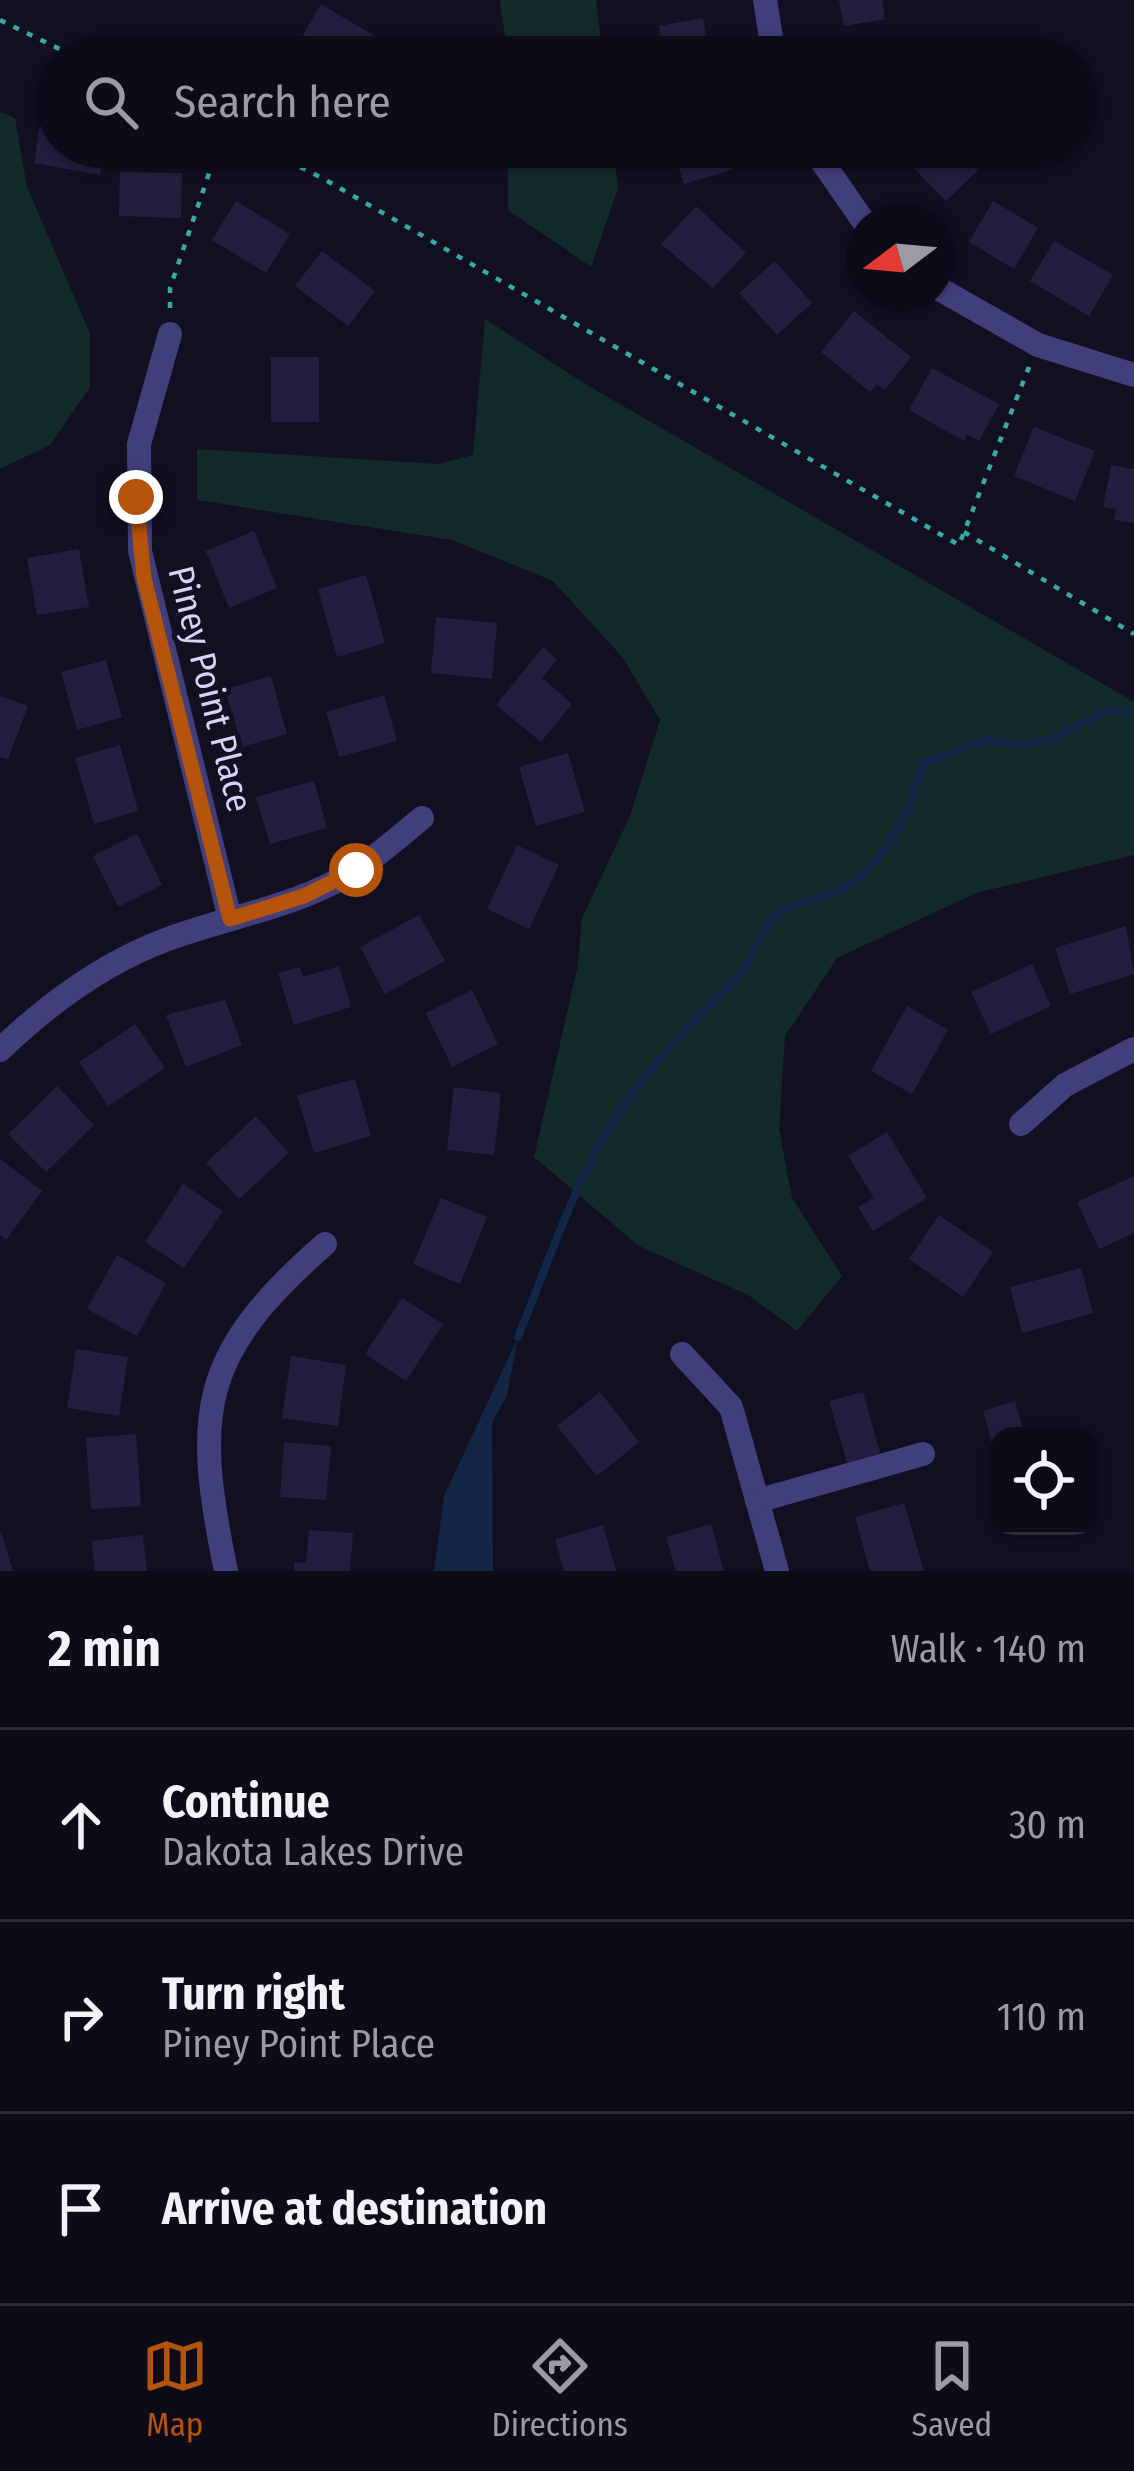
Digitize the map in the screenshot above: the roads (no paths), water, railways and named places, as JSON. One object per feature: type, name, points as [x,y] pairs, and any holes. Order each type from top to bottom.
[{"type":"street","points":[[765,0],[771,36]]},
{"type":"street","points":[[827,168],[852,204]]},
{"type":"street","points":[[954,297],[1038,345],[1134,375]]},
{"type":"street","name":"Piney Point Place","points":[[170,334],[139,444],[140,551],[230,919]]},
{"type":"street","points":[[0,1050],[58,999],[117,963],[304,896],[356,870],[422,818]]},
{"type":"street","points":[[1021,1124],[1065,1085],[1134,1049]]},
{"type":"street","points":[[226,1571],[206,1475],[213,1402],[248,1320],[267,1294],[325,1244]]},
{"type":"street","points":[[682,1354],[731,1407],[777,1571]]},
{"type":"street","points":[[758,1501],[923,1454]]},
{"type":"water","points":[[518,1337],[507,1395],[492,1423],[493,1571],[434,1571],[444,1496]]},
{"type":"waterway","points":[[518,1337],[583,1177],[636,1088],[742,972],[773,919],[795,904],[842,889],[872,865],[904,816],[924,763],[985,740],[1026,745],[1054,738],[1105,711],[1134,711]]}]
